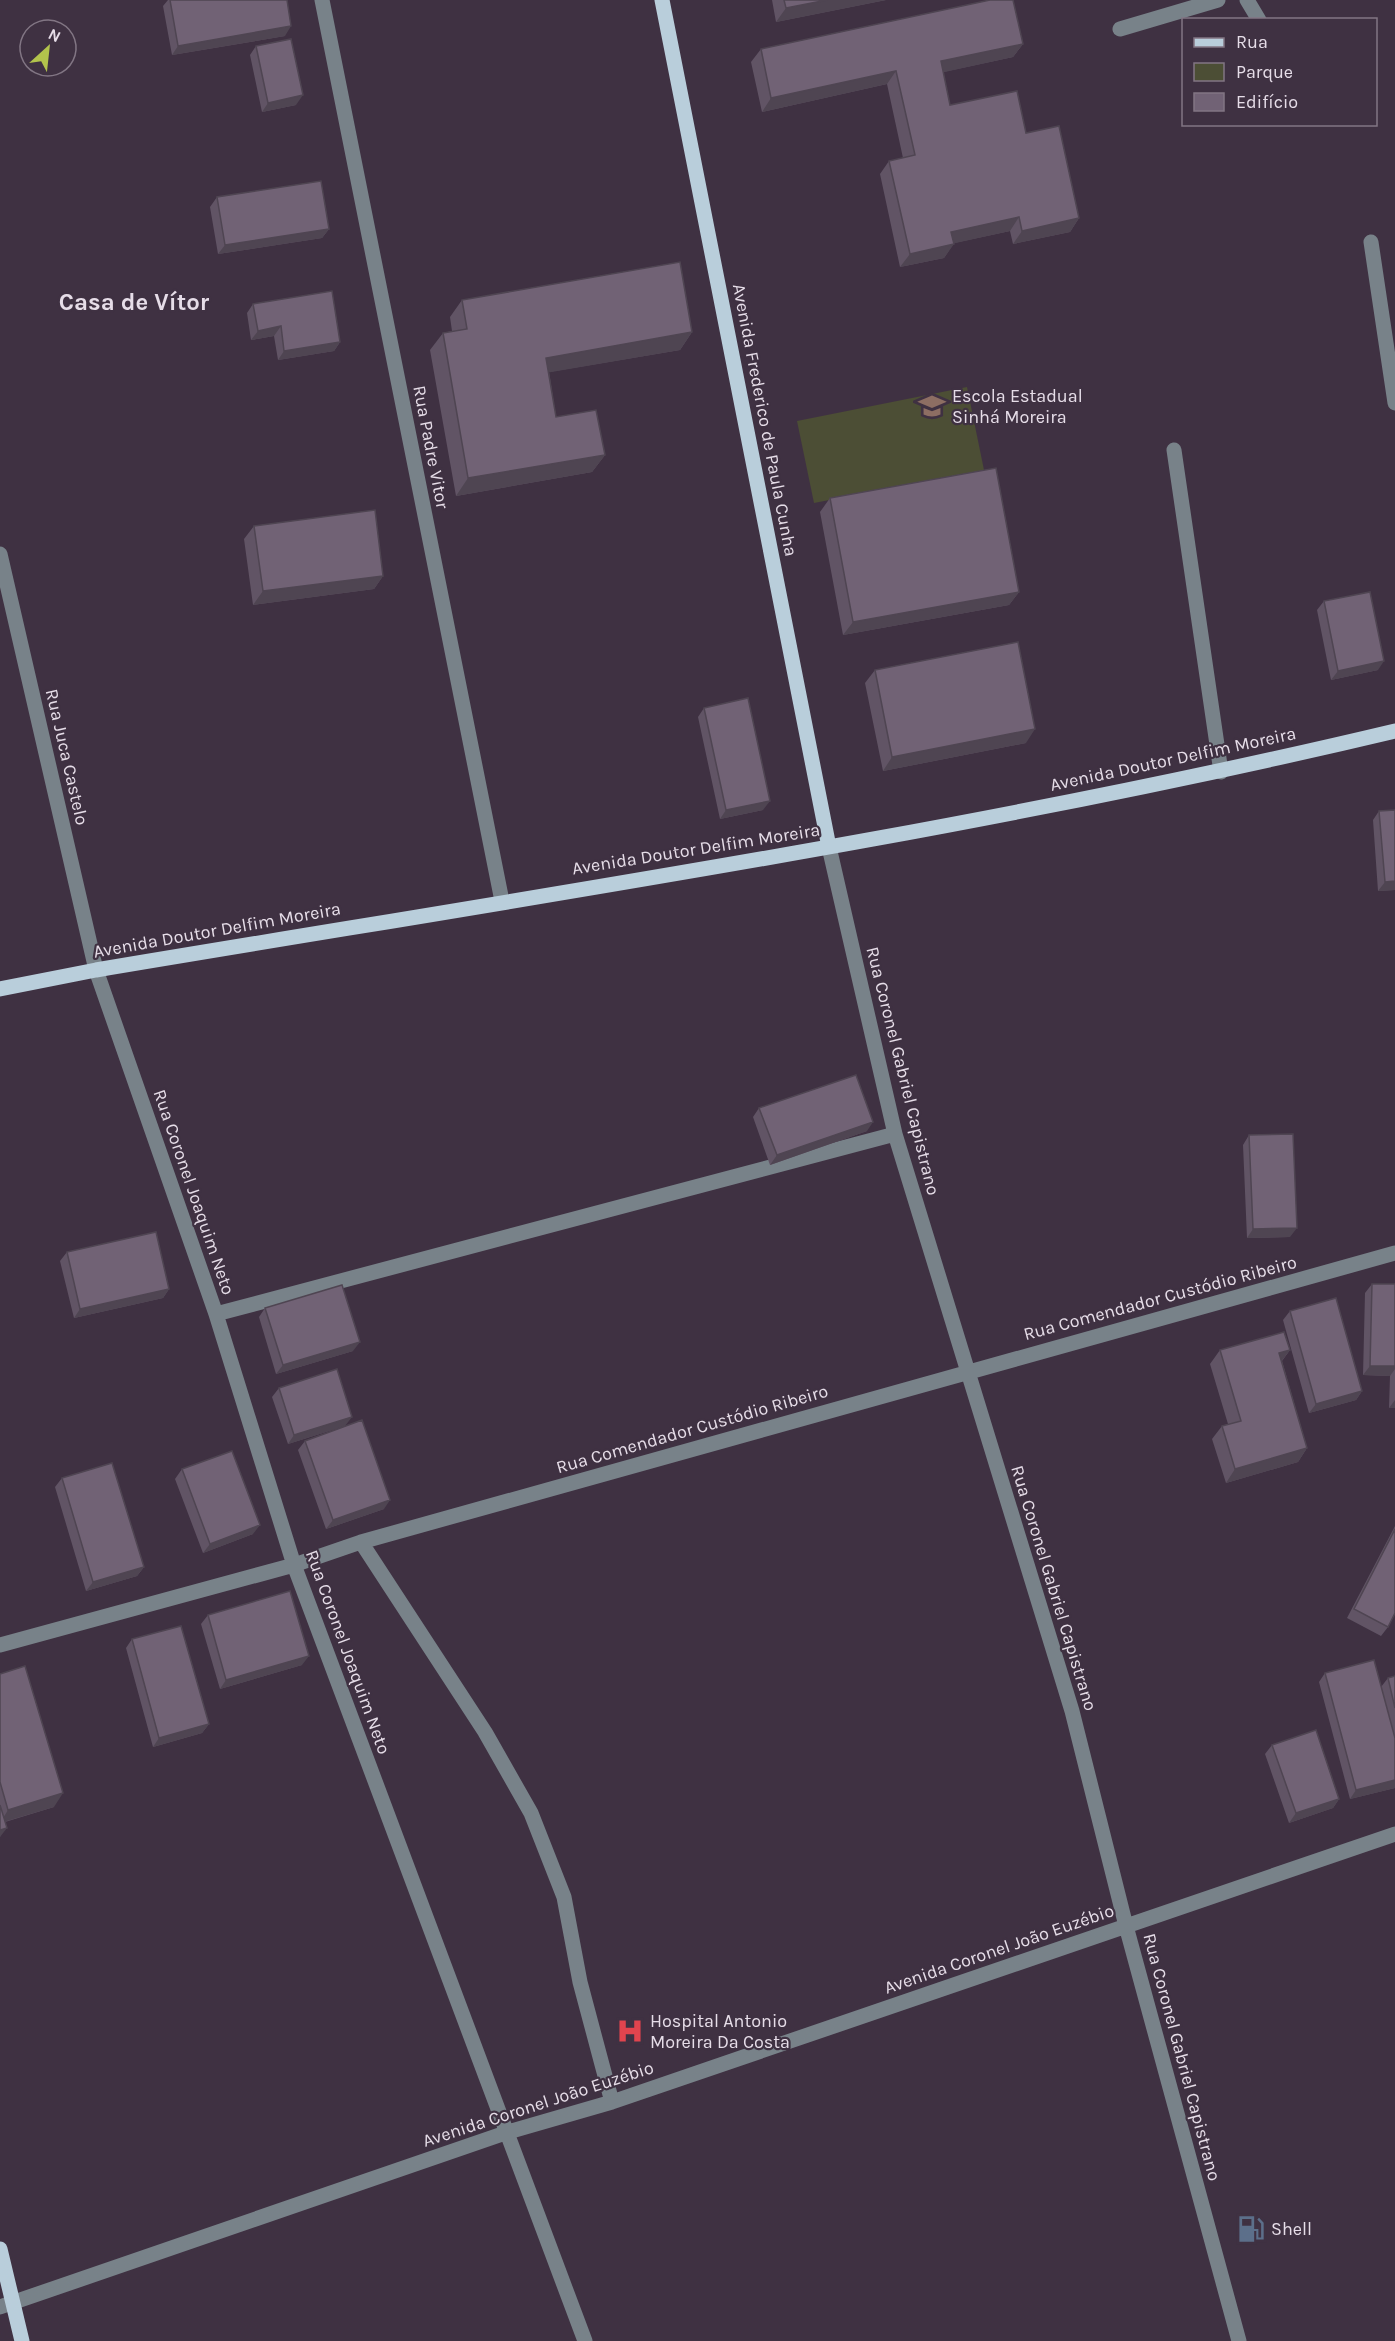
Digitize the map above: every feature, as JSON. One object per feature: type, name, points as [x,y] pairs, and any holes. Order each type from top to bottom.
[{"type":"main road","name":"Avenida Frederico de Paula Cunha","points":[[662,0],[829,847]]},
{"type":"main road","name":"Avenida Doutor Delfim Moreira","points":[[0,989],[96,970],[829,847],[1221,772],[1395,731]]},
{"type":"main road","points":[[0,2249],[7,2304],[22,2341]]},
{"type":"street","name":"Rua Padre Vitor","points":[[322,0],[502,901]]},
{"type":"street","points":[[1120,29],[1218,0]]},
{"type":"street","points":[[1247,0],[1258,18]]},
{"type":"street","points":[[1371,242],[1395,403]]},
{"type":"street","points":[[1174,450],[1221,772]]},
{"type":"street","name":"Rua Juca Castelo","points":[[0,554],[96,970]]},
{"type":"street","name":"Rua Coronel Gabriel Capistrano","points":[[829,847],[895,1134],[1072,1711],[1126,1926],[1239,2341]]},
{"type":"street","name":"Rua Coronel Joaquim Neto","points":[[96,970],[216,1314],[294,1565],[585,2341]]},
{"type":"street","points":[[216,1314],[895,1134]]},
{"type":"street","name":"Rua Comendador Custódio Ribeiro","points":[[0,1645],[294,1565],[361,1542],[966,1371],[1395,1253]]},
{"type":"street","points":[[361,1542],[485,1732],[531,1813],[564,1898],[580,1982],[612,2102]]},
{"type":"street","name":"Avenida Coronel João Euzébio","points":[[7,2304],[508,2132],[612,2102],[1395,1834]]},
{"type":"green space","points":[[967,387],[984,470],[814,503],[797,421]]},
{"type":"building","points":[[170,0],[287,0],[291,26],[178,46]]},
{"type":"building","points":[[784,0],[827,0],[786,8]]},
{"type":"building","points":[[990,0],[1013,0],[1023,44],[941,61],[950,105],[1017,91],[1026,133],[1059,126],[1079,218],[1022,231],[1019,217],[951,232],[954,244],[910,254],[889,161],[915,155],[896,71],[771,98],[761,49]]},
{"type":"building","points":[[291,39],[303,95],[268,103],[256,46]]},
{"type":"building","points":[[321,181],[329,229],[225,245],[217,197]]},
{"type":"building","points":[[680,262],[692,332],[546,358],[556,417],[596,410],[605,455],[468,478],[443,333],[467,329],[462,300]]},
{"type":"building","points":[[332,291],[340,342],[284,351],[281,326],[258,331],[253,304]]},
{"type":"building","points":[[996,468],[1019,592],[853,622],[830,498]]},
{"type":"building","points":[[375,510],[383,576],[263,591],[254,526]]},
{"type":"building","points":[[1370,592],[1384,661],[1338,671],[1324,601]]},
{"type":"building","points":[[1018,642],[1035,729],[892,757],[875,670]]},
{"type":"building","points":[[748,698],[770,801],[726,810],[704,708]]},
{"type":"building","points":[[1395,810],[1395,881],[1385,882],[1379,811]]},
{"type":"building","points":[[856,1075],[873,1122],[777,1155],[759,1108]]},
{"type":"building","points":[[1293,1134],[1297,1228],[1253,1229],[1249,1135]]},
{"type":"building","points":[[156,1232],[169,1289],[80,1309],[67,1252]]},
{"type":"building","points":[[1372,1284],[1395,1284],[1395,1366],[1370,1366]]},
{"type":"building","points":[[342,1285],[360,1342],[283,1365],[265,1308]]},
{"type":"building","points":[[1336,1298],[1362,1391],[1316,1404],[1290,1311]]},
{"type":"building","points":[[1284,1332],[1290,1350],[1279,1353],[1307,1448],[1235,1469],[1222,1426],[1241,1421],[1220,1350]]},
{"type":"building","points":[[337,1369],[352,1417],[294,1435],[279,1388]]},
{"type":"building","points":[[362,1420],[390,1500],[333,1520],[305,1441]]},
{"type":"building","points":[[232,1451],[260,1525],[210,1544],[182,1469]]},
{"type":"building","points":[[112,1463],[144,1567],[93,1582],[62,1478]]},
{"type":"building","points":[[1395,1529],[1395,1613],[1388,1627],[1354,1609]]},
{"type":"building","points":[[290,1591],[309,1656],[226,1680],[208,1615]]},
{"type":"building","points":[[181,1626],[209,1724],[159,1738],[132,1639]]},
{"type":"building","points":[[1374,1660],[1395,1738],[1395,1780],[1356,1790],[1325,1673]]},
{"type":"building","points":[[25,1666],[63,1793],[8,1810],[0,1782],[0,1674]]},
{"type":"building","points":[[1395,1676],[1395,1708],[1388,1678]]},
{"type":"building","points":[[1316,1730],[1339,1799],[1296,1813],[1272,1745]]},
{"type":"building","points":[[0,1805],[7,1828],[0,1830]]},
{"type":"place","name":"Escola Estadual Sinhá Moreira","points":[[932,406]]},
{"type":"place","name":"Hospital Antonio Moreira Da Costa","points":[[630,2031]]},
{"type":"place","name":"Shell","points":[[1251,2229]]},
{"type":"district","name":"Casa de Vítor","points":[[134,302]]}]
